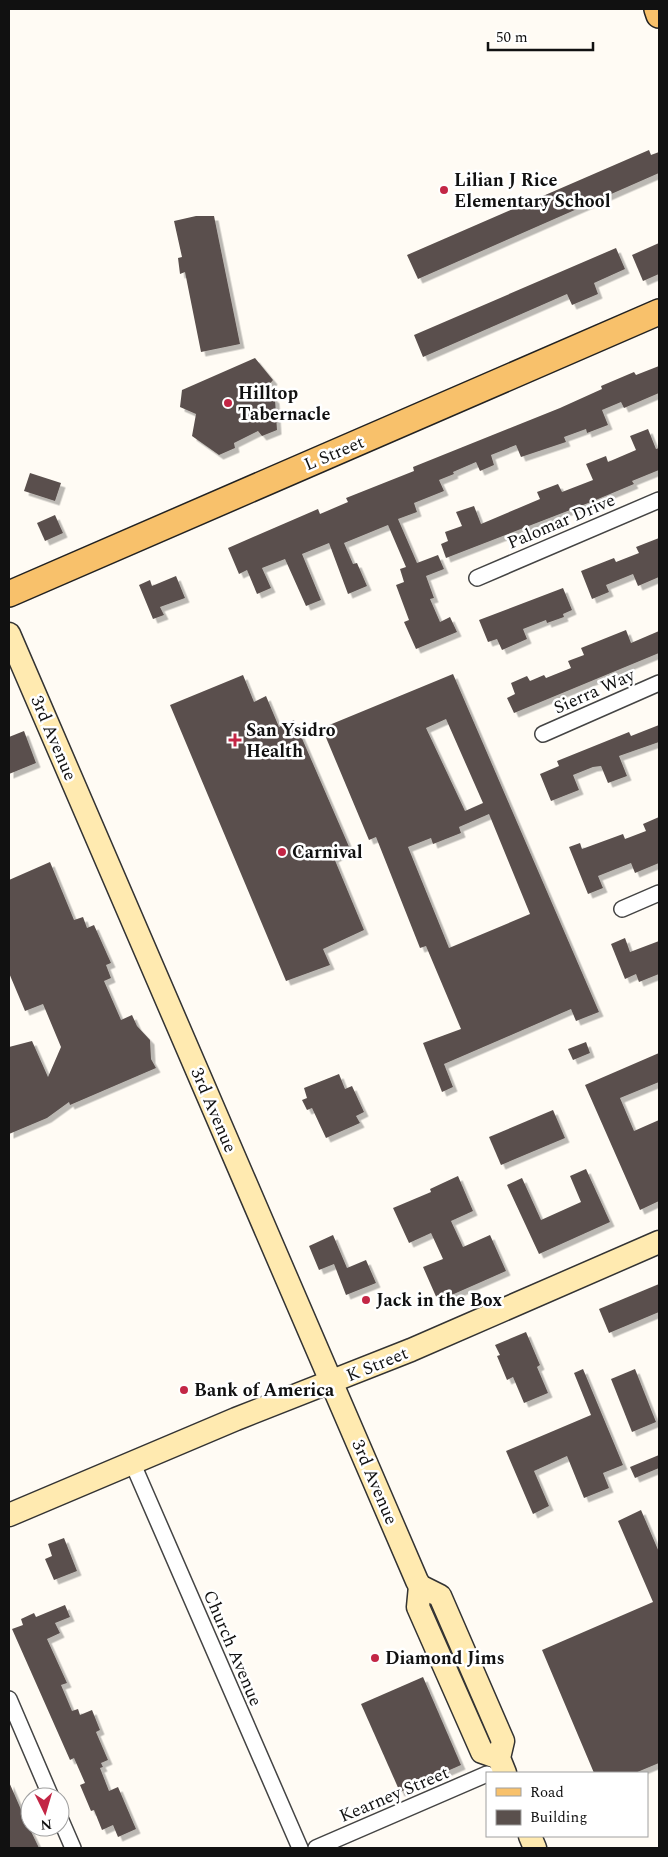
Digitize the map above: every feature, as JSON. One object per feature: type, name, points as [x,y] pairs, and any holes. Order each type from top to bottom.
[{"type":"main road","points":[[657,9],[659,15]]},
{"type":"main road","name":"L Street","points":[[9,594],[659,312]]},
{"type":"main road","name":"3rd Avenue","points":[[9,634],[420,1586],[440,1596],[503,1741],[496,1769]]},
{"type":"main road","name":"K Street","points":[[9,1515],[236,1419],[411,1350],[659,1242]]},
{"type":"street","name":"Palomar Drive","points":[[477,578],[659,500]]},
{"type":"street","name":"Sierra Way","points":[[543,734],[659,683]]},
{"type":"street","points":[[622,909],[659,893]]},
{"type":"street","name":"Church Avenue","points":[[132,1462],[300,1848]]},
{"type":"street","points":[[9,1699],[47,1787]]},
{"type":"street","name":"Kearney Street","points":[[316,1848],[486,1773]]},
{"type":"building","points":[[649,150],[651,155],[659,152],[659,173],[418,279],[407,255]]},
{"type":"building","points":[[196,216],[214,216],[240,344],[201,352],[185,272],[180,274],[178,258],[182,257],[174,221]]},
{"type":"building","points":[[659,243],[659,274],[643,281],[632,255]]},
{"type":"building","points":[[616,248],[625,269],[594,283],[598,294],[572,305],[567,294],[423,357],[414,335]]},
{"type":"building","name":"Hilltop Tabernacle","points":[[255,358],[273,380],[265,390],[275,399],[277,430],[262,436],[258,431],[234,443],[235,448],[219,455],[192,436],[196,414],[180,407],[182,390]]},
{"type":"building","points":[[659,366],[659,393],[624,408],[621,402],[602,410],[608,425],[587,433],[586,429],[564,437],[566,442],[521,457],[516,445],[491,455],[494,465],[480,471],[476,462],[453,472],[454,474],[439,480],[444,491],[414,503],[417,512],[398,519],[417,563],[438,555],[444,569],[426,576],[434,598],[430,599],[440,622],[450,617],[457,632],[416,649],[404,622],[409,620],[396,585],[404,582],[400,569],[406,567],[388,525],[344,543],[353,564],[357,563],[367,586],[348,594],[329,543],[302,554],[321,600],[306,606],[285,559],[262,568],[271,588],[257,594],[247,570],[239,574],[228,548],[318,509],[320,514],[348,502],[346,498],[414,471],[413,467],[560,408],[602,389],[601,386],[634,372],[636,375]]},
{"type":"building","points":[[648,429],[656,449],[659,448],[659,470],[632,481],[634,484],[591,502],[446,558],[441,544],[448,541],[445,532],[462,526],[456,512],[474,506],[481,524],[540,499],[537,492],[558,484],[562,492],[593,480],[586,464],[606,456],[608,462],[636,450],[630,436]]},
{"type":"building","points":[[30,473],[61,483],[55,501],[24,491]]},
{"type":"building","points":[[55,515],[63,533],[45,541],[37,523]]},
{"type":"building","points":[[659,538],[659,577],[638,586],[633,574],[606,585],[609,592],[592,599],[581,571],[614,558],[616,562],[639,553],[636,547]]},
{"type":"building","points":[[176,576],[185,598],[160,607],[164,615],[153,619],[139,585],[150,580],[152,586]]},
{"type":"building","points":[[563,588],[572,610],[563,614],[564,617],[547,623],[546,620],[523,629],[527,639],[502,650],[497,639],[488,642],[479,620]]},
{"type":"building","points":[[626,630],[631,643],[659,631],[659,653],[514,713],[507,698],[515,694],[511,683],[527,676],[530,681],[544,675],[546,678],[571,668],[568,661],[584,655],[581,648]]},
{"type":"building","points":[[453,674],[599,1012],[576,1021],[571,1009],[444,1064],[453,1087],[442,1092],[423,1043],[461,1029],[426,946],[420,948],[376,837],[369,840],[322,728]],"holes":[[[446,719],[483,803],[465,811],[426,728]],[[489,814],[530,914],[449,948],[408,847],[431,838],[433,844],[461,833],[459,827]]]},
{"type":"building","points":[[243,675],[254,702],[266,696],[279,727],[294,720],[350,849],[334,858],[364,930],[323,949],[330,965],[286,981],[170,705]]},
{"type":"building","points":[[659,725],[659,742],[619,756],[627,776],[608,783],[601,766],[593,767],[573,775],[579,790],[551,801],[540,774],[559,766],[557,761],[629,732],[631,736]]},
{"type":"building","points":[[24,731],[36,763],[9,774],[9,737]]},
{"type":"building","points":[[659,817],[659,863],[635,873],[631,863],[598,876],[603,888],[588,894],[569,847],[580,843],[582,849],[623,834],[625,839],[646,831],[643,824]]},
{"type":"building","points":[[50,862],[74,920],[83,917],[87,928],[94,925],[111,963],[106,965],[111,978],[104,981],[121,1020],[132,1015],[137,1026],[150,1040],[151,1059],[156,1068],[70,1105],[69,1102],[47,1118],[9,1134],[9,1047],[32,1041],[48,1077],[61,1047],[43,1004],[25,1011],[9,973],[9,880]]},
{"type":"building","points":[[625,938],[630,952],[659,941],[659,974],[639,982],[636,974],[625,979],[611,944]]},
{"type":"building","points":[[586,1042],[590,1053],[573,1060],[568,1049]]},
{"type":"building","points":[[659,1053],[659,1082],[620,1098],[634,1131],[659,1120],[659,1201],[640,1210],[585,1085]]},
{"type":"building","points":[[339,1074],[345,1089],[352,1086],[364,1112],[356,1116],[360,1123],[326,1138],[312,1108],[307,1110],[302,1100],[307,1098],[304,1088]]},
{"type":"building","points":[[553,1110],[565,1138],[501,1165],[489,1137]]},
{"type":"building","points":[[586,1169],[610,1222],[539,1254],[507,1185],[522,1178],[541,1220],[581,1202],[570,1176]]},
{"type":"building","points":[[458,1176],[473,1211],[451,1221],[463,1247],[490,1235],[506,1271],[438,1301],[423,1267],[443,1259],[431,1233],[409,1243],[393,1208],[431,1192],[430,1189]]},
{"type":"building","points":[[333,1235],[347,1268],[366,1260],[376,1283],[346,1295],[334,1264],[319,1270],[309,1246]]},
{"type":"building","points":[[659,1284],[659,1312],[609,1333],[599,1309]]},
{"type":"building","points":[[526,1332],[540,1365],[537,1367],[548,1393],[524,1403],[513,1377],[507,1380],[497,1356],[500,1355],[495,1345]]},
{"type":"building","points":[[583,1369],[623,1465],[603,1473],[609,1488],[584,1498],[567,1456],[534,1471],[549,1506],[533,1514],[506,1451],[591,1415],[574,1373]]},
{"type":"building","points":[[635,1369],[656,1422],[632,1432],[611,1379]]},
{"type":"building","points":[[659,1455],[659,1468],[635,1478],[630,1467]]},
{"type":"building","points":[[641,1510],[659,1552],[659,1763],[637,1772],[594,1772],[542,1650],[653,1602],[618,1521]]},
{"type":"building","points":[[64,1538],[77,1571],[54,1580],[45,1559],[52,1556],[48,1544]]},
{"type":"building","points":[[65,1605],[70,1617],[55,1623],[60,1633],[47,1639],[67,1683],[61,1685],[72,1711],[78,1709],[80,1715],[92,1710],[100,1730],[96,1732],[108,1760],[101,1763],[103,1767],[100,1768],[109,1791],[118,1787],[136,1829],[118,1837],[113,1825],[102,1830],[94,1810],[91,1811],[80,1785],[85,1783],[74,1758],[70,1760],[12,1629],[23,1625],[21,1619],[34,1613],[36,1617]]},
{"type":"building","points":[[423,1677],[461,1765],[400,1792],[361,1704]]},
{"type":"building","points":[[9,1782],[20,1807],[20,1837],[34,1837],[39,1848],[9,1848]]},
{"type":"place","name":"Lilian J Rice Elementary School","points":[[444,190]]},
{"type":"place","name":"Hilltop Tabernacle","points":[[228,403]]},
{"type":"place","name":"San Ysidro Health","points":[[235,740]]},
{"type":"place","name":"Carnival","points":[[282,852]]},
{"type":"place","name":"Jack in the Box","points":[[366,1300]]},
{"type":"place","name":"Bank of America","points":[[184,1390]]},
{"type":"place","name":"Diamond Jims","points":[[375,1658]]}]
